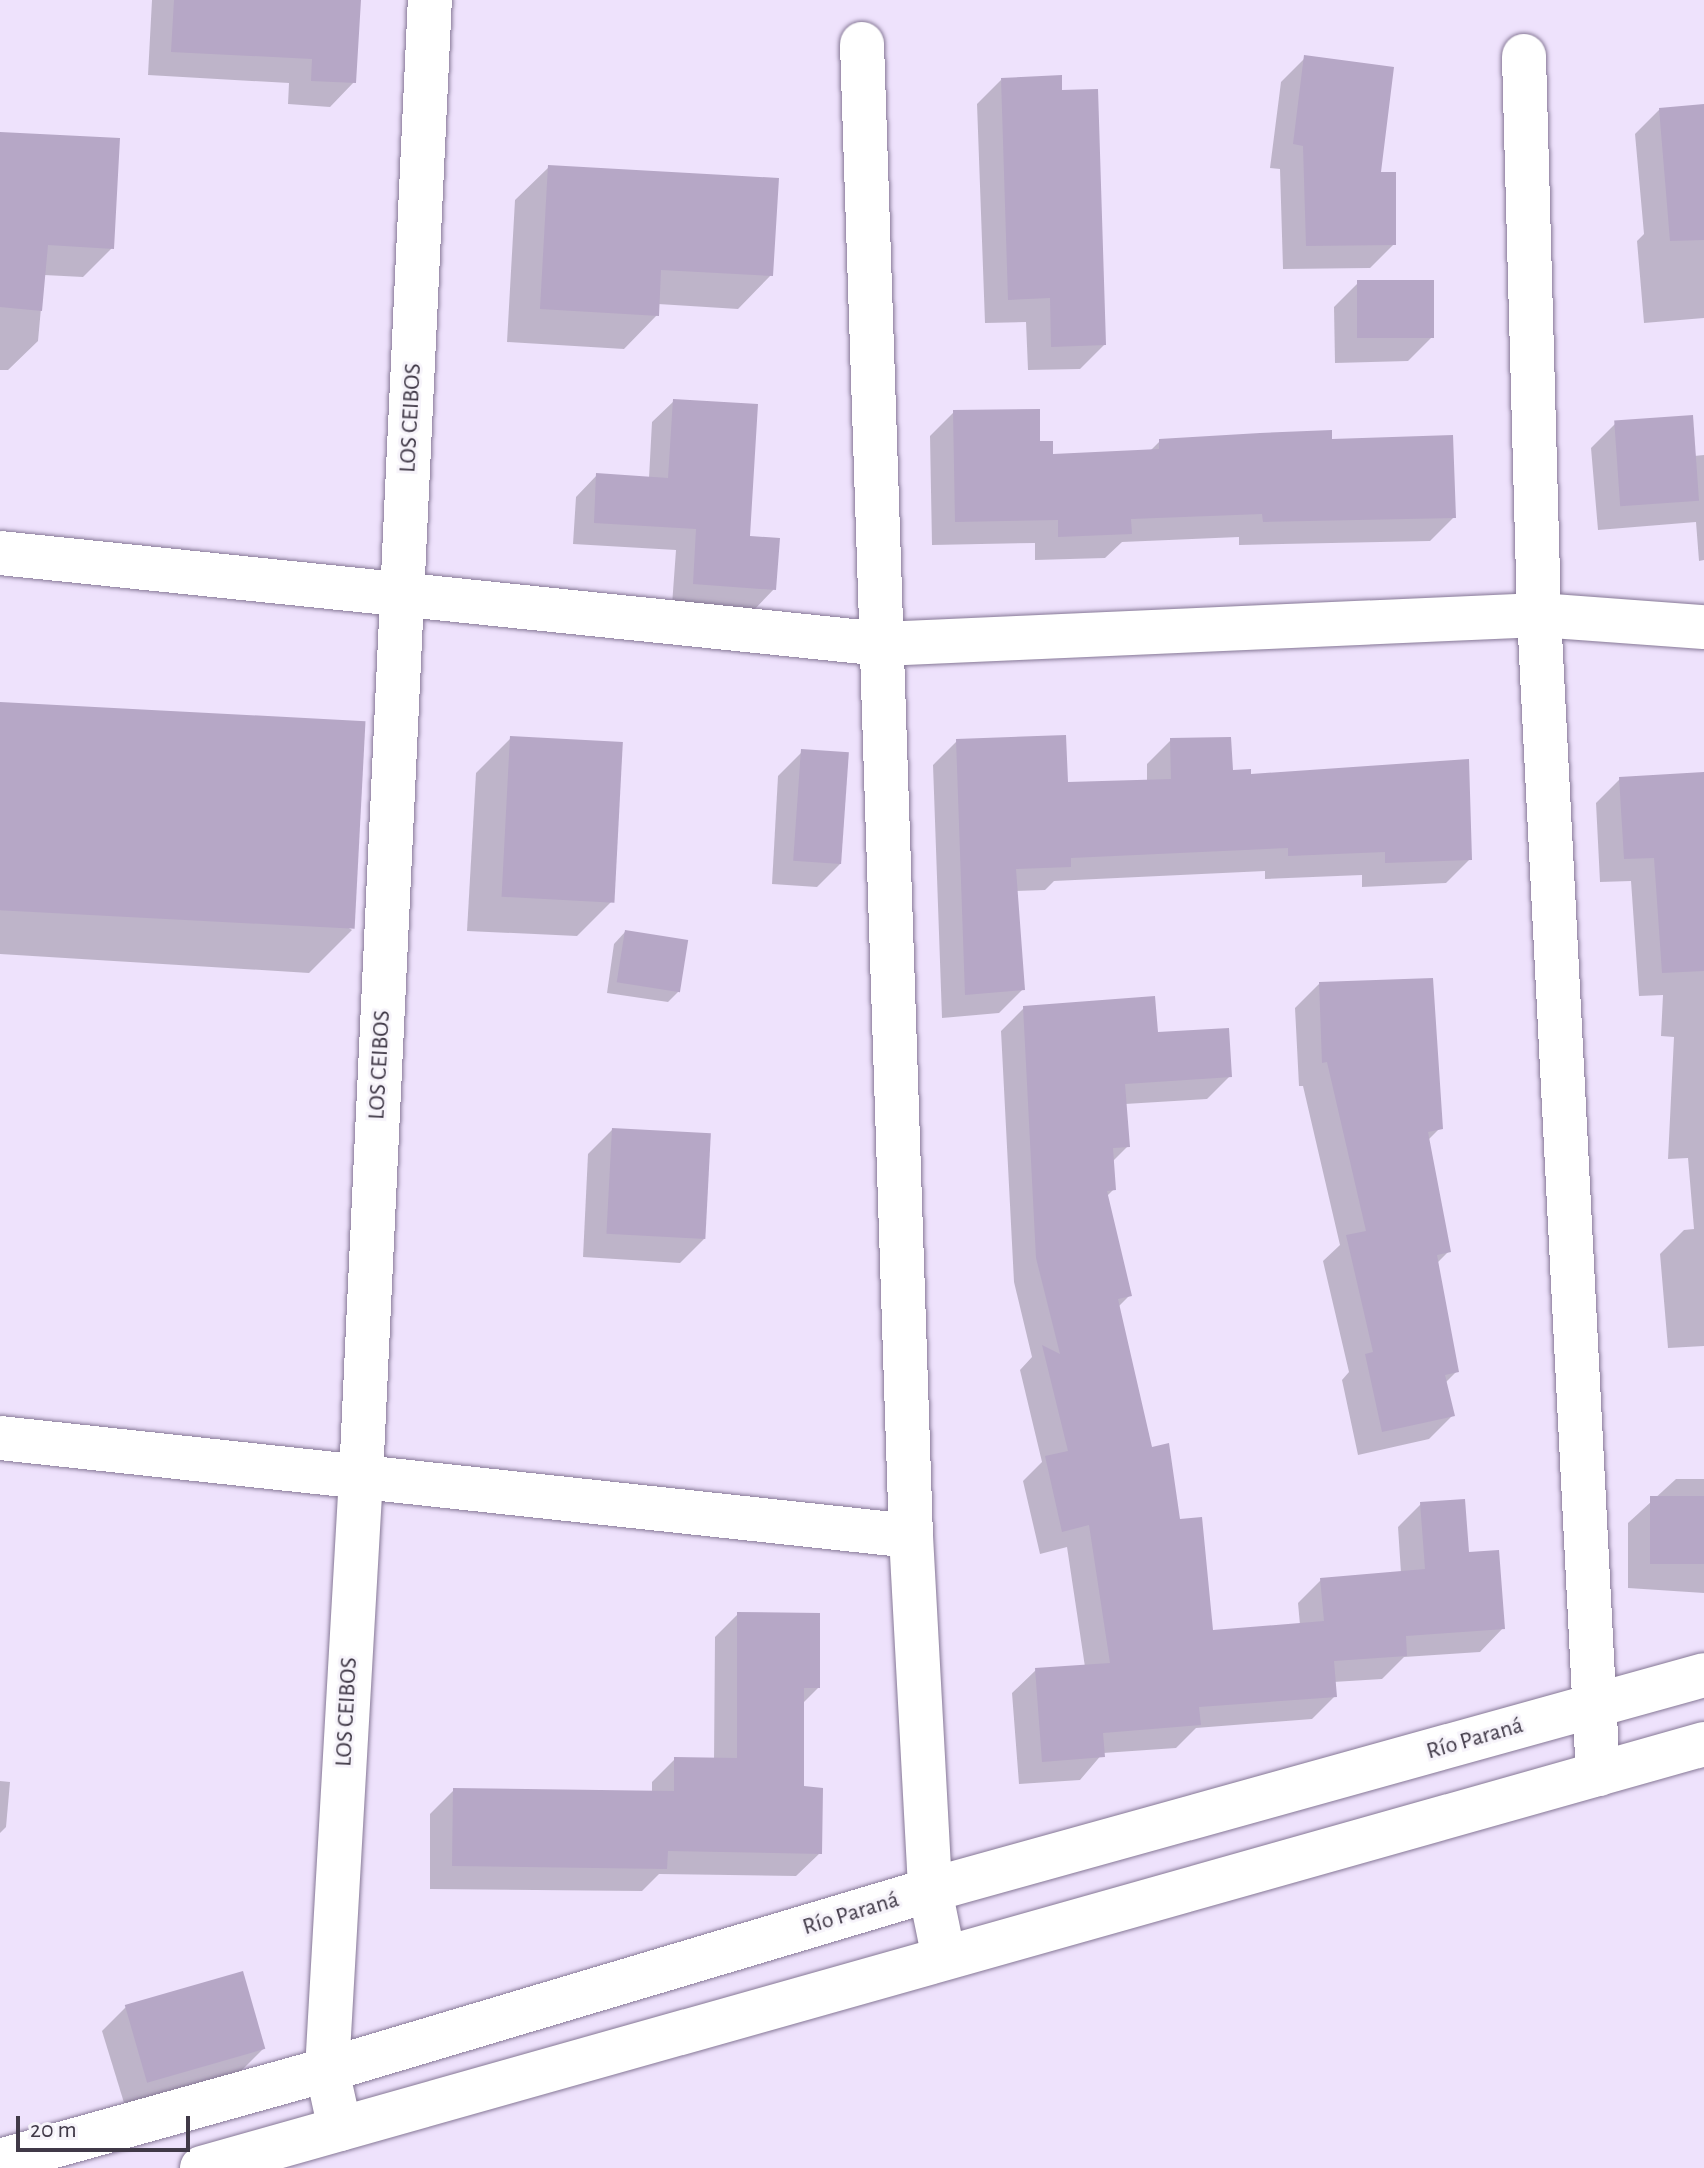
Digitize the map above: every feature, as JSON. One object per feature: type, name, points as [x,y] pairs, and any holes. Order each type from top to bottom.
[{"type":"street","name":"LOS CEIBOS","points":[[340,2129],[327,2070],[361,1477],[430,0]]},
{"type":"street","points":[[862,44],[911,1536],[930,1890],[944,1958]]},
{"type":"street","points":[[1524,56],[1539,615],[1598,1774]]},
{"type":"street","points":[[0,553],[882,644],[1539,615],[1704,627]]},
{"type":"street","points":[[0,1438],[911,1536]]},
{"type":"street","name":"Río Paraná","points":[[0,2161],[327,2070],[930,1890],[1704,1675]]},
{"type":"street","points":[[202,2168],[1704,1744]]},
{"type":"building","points":[[174,0],[361,0],[356,83],[311,81],[312,59],[171,52]]},
{"type":"building","points":[[1304,55],[1394,67],[1381,172],[1396,172],[1396,245],[1306,246],[1303,146],[1293,144]]},
{"type":"building","points":[[1062,75],[1062,90],[1098,89],[1106,345],[1051,347],[1050,298],[1008,300],[1001,78]]},
{"type":"building","points":[[1704,104],[1704,240],[1670,241],[1659,108]]},
{"type":"building","points":[[0,132],[120,138],[114,249],[48,245],[42,311],[0,307]]},
{"type":"building","points":[[548,165],[779,178],[773,276],[661,270],[659,316],[540,309]]},
{"type":"building","points":[[1357,280],[1434,280],[1434,338],[1357,338]]},
{"type":"building","points":[[673,399],[758,404],[750,536],[780,538],[776,590],[693,584],[696,529],[594,523],[596,473],[668,478]]},
{"type":"building","points":[[1040,409],[1040,441],[1053,441],[1053,454],[1159,449],[1159,439],[1260,433],[1332,430],[1332,439],[1453,435],[1456,518],[1263,522],[1262,514],[1131,519],[1132,534],[1058,537],[1058,520],[955,522],[953,410]]},
{"type":"building","points":[[1693,415],[1699,501],[1620,506],[1614,421]]},
{"type":"building","points":[[0,702],[365,721],[355,929],[0,910]]},
{"type":"building","points":[[1066,735],[1068,782],[1171,779],[1170,738],[1231,737],[1233,770],[1251,769],[1251,774],[1469,759],[1472,860],[1385,863],[1385,852],[1288,856],[1288,848],[1071,858],[1071,867],[1016,869],[1025,990],[965,995],[956,739]]},
{"type":"building","points":[[510,736],[623,742],[614,903],[502,897]]},
{"type":"building","points":[[801,749],[849,752],[841,864],[793,861]]},
{"type":"building","points":[[1704,772],[1704,971],[1662,973],[1654,858],[1624,859],[1619,777]]},
{"type":"building","points":[[625,930],[688,940],[680,992],[617,982]]},
{"type":"building","points":[[1433,978],[1443,1129],[1428,1132],[1451,1252],[1437,1255],[1459,1372],[1445,1375],[1455,1416],[1382,1432],[1365,1354],[1373,1352],[1346,1235],[1366,1231],[1327,1062],[1322,1063],[1319,982]]},
{"type":"building","points":[[1155,996],[1158,1032],[1229,1028],[1232,1077],[1125,1084],[1130,1147],[1113,1148],[1116,1190],[1107,1191],[1132,1296],[1118,1299],[1152,1447],[1169,1443],[1180,1519],[1202,1517],[1213,1630],[1324,1621],[1320,1578],[1425,1569],[1420,1502],[1465,1499],[1469,1552],[1499,1550],[1505,1629],[1406,1636],[1407,1656],[1334,1661],[1337,1697],[1199,1707],[1201,1725],[1103,1733],[1105,1757],[1042,1762],[1035,1668],[1110,1663],[1089,1525],[1062,1532],[1045,1456],[1068,1451],[1042,1345],[1060,1354],[1036,1258],[1023,1006]]},
{"type":"building","points":[[612,1128],[711,1133],[705,1239],[606,1234]]},
{"type":"building","points":[[1650,1496],[1704,1496],[1704,1564],[1650,1564]]},
{"type":"building","points":[[737,1612],[820,1613],[820,1688],[804,1688],[804,1786],[823,1788],[822,1854],[668,1851],[667,1869],[452,1866],[453,1788],[674,1791],[674,1757],[737,1758]]},
{"type":"building","points":[[243,1971],[265,2049],[147,2083],[125,2005]]}]
